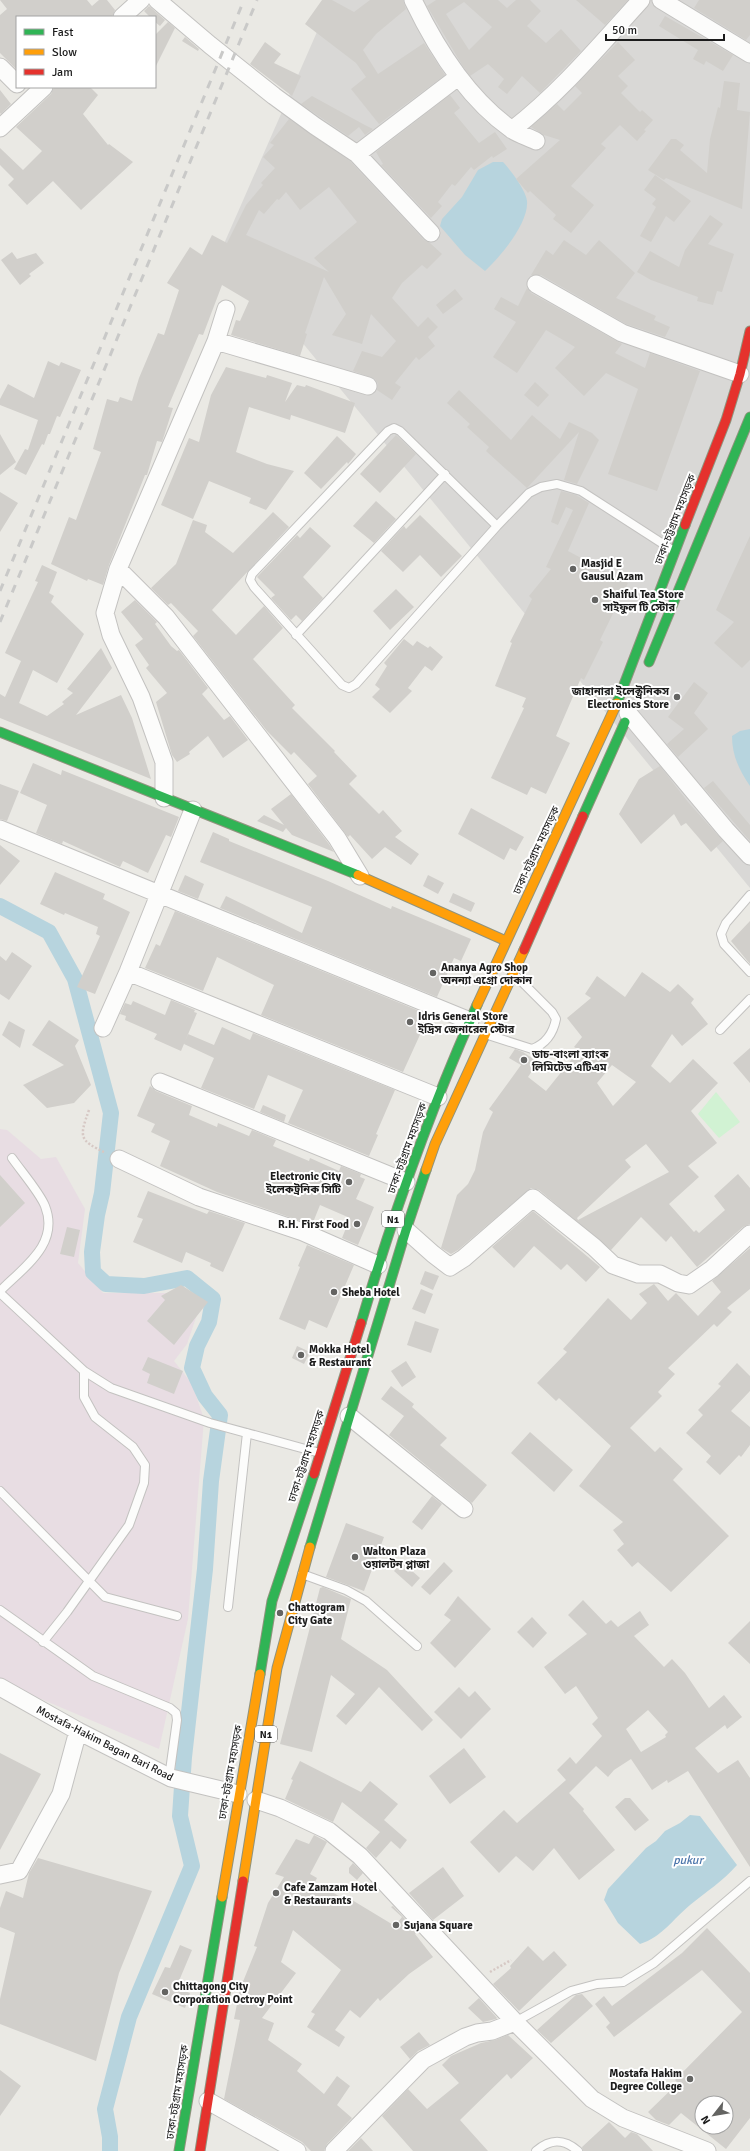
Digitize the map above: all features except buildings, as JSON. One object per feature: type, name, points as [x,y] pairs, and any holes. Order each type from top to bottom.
[{"type":"main road","name":"ঢাকা-চট্টগ্রাম মহাসড়ক","points":[[179,2151],[238,1794],[272,1601],[326,1434],[378,1265],[406,1182],[438,1097],[470,1022],[614,709],[726,420],[740,374],[750,331]]},
{"type":"main road","points":[[646,670],[750,417]]},
{"type":"main road","name":"N1","points":[[200,2151],[277,1668],[302,1574],[349,1416],[406,1230],[435,1144],[486,1035],[630,710]]},
{"type":"main road","points":[[0,732],[360,876],[506,941]]},
{"type":"main road","points":[[326,1434],[342,1440]]},
{"type":"street","points":[[123,16],[141,0]]},
{"type":"street","points":[[157,0],[274,96],[357,154],[431,232]]},
{"type":"street","points":[[412,0],[458,77],[495,116],[512,130],[536,141]]},
{"type":"street","points":[[512,130],[553,96],[641,0]]},
{"type":"street","points":[[661,0],[750,54]]},
{"type":"street","points":[[0,67],[16,83]]},
{"type":"street","points":[[357,154],[458,77]]},
{"type":"street","points":[[0,128],[32,91]]},
{"type":"street","points":[[536,284],[622,333],[740,374]]},
{"type":"street","points":[[164,798],[164,762],[141,697],[111,635],[105,613],[118,569],[216,341],[226,309]]},
{"type":"street","points":[[216,341],[368,386]]},
{"type":"street","points":[[118,569],[166,618],[337,838],[360,876]]},
{"type":"street","points":[[630,710],[726,830],[750,856]]},
{"type":"street","points":[[103,1028],[128,972],[193,810]]},
{"type":"street","points":[[0,829],[160,893],[470,1022]]},
{"type":"street","points":[[128,972],[438,1097]]},
{"type":"street","points":[[160,1082],[406,1182]]},
{"type":"street","points":[[119,1159],[199,1197],[303,1232],[378,1265]]},
{"type":"street","points":[[406,1230],[450,1267],[464,1258],[533,1198],[594,1247],[613,1265],[638,1274],[660,1274],[678,1283],[689,1285],[712,1269],[750,1234]]},
{"type":"street","points":[[349,1416],[464,1509]]},
{"type":"street","name":"Mostafa-Hakim Bagan Bari Road","points":[[0,1687],[78,1731],[170,1778],[238,1794]]},
{"type":"street","points":[[0,1875],[19,1871],[58,1800],[61,1794],[78,1731]]},
{"type":"street","points":[[256,1800],[280,1808],[329,1832],[360,1856],[515,2022],[592,2099],[623,2118],[695,2149]]},
{"type":"street","points":[[334,2151],[423,2060],[477,2032],[492,2031],[515,2022]]},
{"type":"street","points":[[208,2101],[297,2151]]},
{"type":"lane","points":[[497,526],[400,431],[394,428],[388,431],[252,574],[250,580],[254,587],[296,635],[342,685],[349,688],[356,684],[497,526],[529,493],[541,487],[557,484],[581,491],[675,552]]},
{"type":"lane","points":[[296,635],[445,474]]},
{"type":"lane","points":[[750,895],[726,923],[721,934],[724,944],[750,972]]},
{"type":"lane","points":[[486,1035],[532,1049],[542,1046],[553,1030],[556,1020],[552,1012],[513,973]]},
{"type":"lane","points":[[720,1030],[750,999]]},
{"type":"lane","points":[[12,1158],[45,1205],[50,1229],[40,1251],[0,1292],[84,1371],[111,1388],[210,1423],[320,1452]]},
{"type":"lane","points":[[43,1642],[67,1612],[129,1525],[144,1483],[145,1465],[132,1447],[95,1417],[84,1397],[84,1371]]},
{"type":"lane","points":[[228,1607],[247,1433]]},
{"type":"lane","points":[[0,1491],[88,1582],[105,1597],[177,1616]]},
{"type":"lane","points":[[302,1574],[346,1590],[366,1601],[417,1646]]},
{"type":"lane","points":[[0,1610],[43,1642],[93,1676],[170,1708],[176,1713],[177,1720],[170,1778]]},
{"type":"lane","points":[[515,2022],[571,1991],[597,1984],[623,1982],[654,1963],[750,1880]]},
{"type":"lane","points":[[536,2151],[546,2143],[561,2142],[578,2151]]},
{"type":"path","points":[[88,1144],[83,1139],[81,1132],[89,1110]]},
{"type":"path","points":[[476,1980],[511,1960]]},
{"type":"shaded area","points":[[331,0],[750,0],[750,888],[223,246]]},
{"type":"shaded area","points":[[0,1129],[7,1130],[41,1159],[56,1157],[85,1209],[78,1263],[103,1293],[189,1293],[202,1300],[187,1344],[174,1361],[192,1384],[204,1419],[188,1619],[159,1749],[8,1685],[0,1678]]},
{"type":"green space","points":[[716,1092],[740,1122],[719,1138],[698,1114]]},
{"type":"water","points":[[493,162],[503,162],[514,175],[524,192],[527,201],[526,210],[519,229],[498,257],[485,271],[465,255],[440,226],[442,219],[462,197],[478,170]]},
{"type":"water","points":[[750,729],[750,786],[737,762],[733,750],[732,736],[740,731]]},
{"type":"water","name":"pukur","points":[[690,1815],[700,1816],[737,1865],[732,1871],[684,1910],[655,1937],[640,1944],[618,1923],[604,1900],[608,1889],[646,1848],[656,1841],[665,1831],[680,1823]]},
{"type":"waterway","points":[[0,906],[49,932],[75,979],[111,1113],[102,1193],[97,1215],[92,1252],[93,1272],[106,1284],[144,1286],[187,1278],[213,1299],[209,1322],[197,1346],[192,1368],[205,1396],[220,1415],[211,1481],[205,1569],[184,1757],[180,1816],[192,1866],[129,2017],[105,2109],[110,2137],[110,2151]]},
{"type":"railway","points":[[0,591],[244,0]]},
{"type":"railway","points":[[0,622],[257,0]]},
{"type":"traffic: fast","points":[[649,662],[750,417]]},
{"type":"traffic: fast","points":[[617,703],[685,525]]},
{"type":"traffic: fast","points":[[583,816],[625,722]]},
{"type":"traffic: fast","points":[[0,732],[358,875]]},
{"type":"traffic: fast","points":[[361,1323],[386,1242],[414,1162],[444,1083],[477,1005]]},
{"type":"traffic: fast","points":[[310,1547],[406,1230],[426,1170]]},
{"type":"traffic: fast","points":[[260,1674],[272,1601],[314,1474]]},
{"type":"traffic: fast","points":[[179,2151],[222,1897]]},
{"type":"traffic: slow","points":[[477,1005],[617,703]]},
{"type":"traffic: slow","points":[[358,875],[506,941]]},
{"type":"traffic: slow","points":[[426,1170],[435,1144],[524,950]]},
{"type":"traffic: slow","points":[[243,1881],[277,1668],[310,1547]]},
{"type":"traffic: slow","points":[[222,1897],[260,1674]]},
{"type":"traffic: jam","points":[[685,525],[726,420],[740,374],[750,331]]},
{"type":"traffic: jam","points":[[524,950],[583,816]]},
{"type":"traffic: jam","points":[[314,1474],[361,1323]]},
{"type":"traffic: jam","points":[[200,2151],[243,1881]]},
{"type":"place","name":"Masjid E Gausul Azam","points":[[573,569]]},
{"type":"place","name":"Shaiful Tea Store সাইফুল টি স্টোর","points":[[595,600]]},
{"type":"place","name":"জাহানারা ইলেক্ট্রনিকস Electronics Store","points":[[677,697]]},
{"type":"place","name":"Ananya Agro Shop অনন্যা এগ্রো দোকান","points":[[433,973]]},
{"type":"place","name":"Idris General Store ইদ্রিস জেনারেল স্টোর","points":[[410,1022]]},
{"type":"place","name":"ডাচ-বাংলা ব্যাংক লিমিটেড এটিএম","points":[[524,1060]]},
{"type":"place","name":"Electronic City ইলেকট্রনিক সিটি","points":[[349,1182]]},
{"type":"place","name":"R.H. First Food","points":[[357,1224]]},
{"type":"place","name":"Sheba Hotel","points":[[334,1292]]},
{"type":"place","name":"Mokka Hotel & Restaurant","points":[[301,1355]]},
{"type":"place","name":"Walton Plaza ওয়ালটন প্লাজা","points":[[355,1557]]},
{"type":"place","name":"Chattogram City Gate","points":[[280,1613]]},
{"type":"place","name":"Cafe Zamzam Hotel & Restaurants","points":[[276,1893]]},
{"type":"place","name":"Sujana Square","points":[[396,1925]]},
{"type":"place","name":"Chittagong City Corporation Octroy Point","points":[[165,1992]]},
{"type":"place","name":"Mostafa Hakim Degree College","points":[[690,2079]]}]
